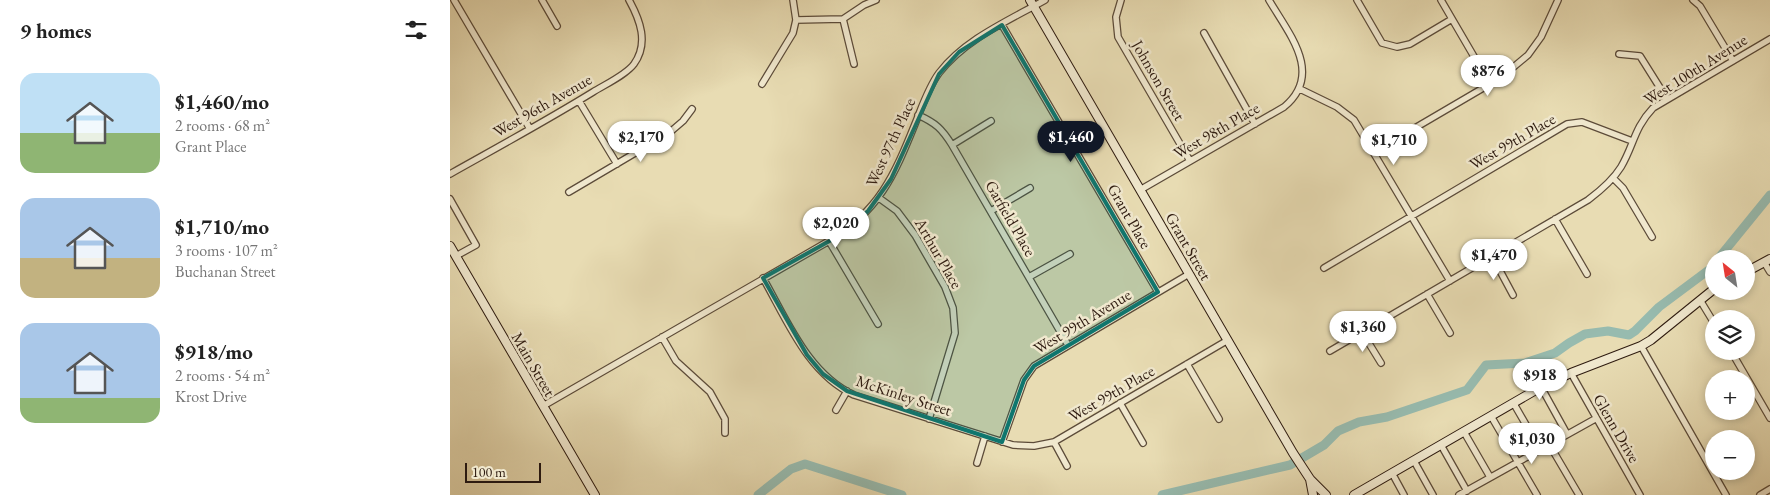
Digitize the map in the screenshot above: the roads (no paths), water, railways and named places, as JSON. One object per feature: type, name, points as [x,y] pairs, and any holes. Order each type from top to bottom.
[{"type":"street","points":[[454,0],[530,129]]},
{"type":"street","points":[[542,0],[557,26]]},
{"type":"street","name":"West 96th Avenue","points":[[450,174],[579,101],[633,65],[640,51],[642,29],[640,20],[628,0]]},
{"type":"street","points":[[762,84],[793,34],[796,20],[793,0]]},
{"type":"street","points":[[796,20],[843,19],[864,2],[876,0]]},
{"type":"street","name":"West 97th Place","points":[[543,406],[829,241],[862,218],[879,198],[891,179],[932,84],[949,61],[966,46],[1002,25],[1032,3],[1045,0]]},
{"type":"street","name":"Johnson Street","points":[[1121,0],[1118,10],[1117,32],[1121,44],[1190,161]]},
{"type":"street","points":[[1357,0],[1382,43],[1397,47],[1410,44],[1452,19]]},
{"type":"street","points":[[1441,0],[1490,84]]},
{"type":"street","points":[[1374,152],[1490,84],[1510,70],[1528,55],[1541,37],[1558,0]]},
{"type":"street","points":[[1694,0],[1700,6],[1733,61]]},
{"type":"street","points":[[1272,1],[1302,60],[1303,72],[1300,89],[1337,107],[1354,120],[1450,281]]},
{"type":"street","name":"Grant Street","points":[[1032,3],[1293,453],[1310,479],[1326,495]]},
{"type":"street","points":[[843,19],[854,64]]},
{"type":"street","name":"Grant Place","points":[[1002,25],[1158,292]]},
{"type":"street","points":[[1204,34],[1255,124]]},
{"type":"street","name":"West 100th Avenue","points":[[1330,351],[1594,195],[1613,178],[1620,168],[1638,126],[1652,108],[1770,39]]},
{"type":"street","points":[[1619,54],[1640,56],[1667,99]]},
{"type":"street","name":"West 98th Place","points":[[1140,190],[1284,107],[1300,89]]},
{"type":"street","points":[[579,101],[618,164]]},
{"type":"street","points":[[569,192],[668,133],[683,121],[692,109]]},
{"type":"street","name":"Garfield Place","points":[[918,115],[934,122],[943,131],[1068,345]]},
{"type":"street","points":[[952,145],[991,121]]},
{"type":"street","name":"West 99th Place","points":[[1324,268],[1567,124],[1582,122],[1632,141]]},
{"type":"street","points":[[1613,178],[1623,188],[1652,237]]},
{"type":"street","points":[[991,211],[1030,188]]},
{"type":"street","name":"Arthur Place","points":[[879,198],[897,211],[916,234],[945,287],[953,308],[955,333],[929,419]]},
{"type":"street","points":[[450,199],[476,245],[456,256]]},
{"type":"street","points":[[1555,219],[1587,274]]},
{"type":"street","points":[[829,241],[878,324]]},
{"type":"street","name":"Main Street","points":[[450,246],[595,495]]},
{"type":"street","points":[[1030,277],[1070,254]]},
{"type":"street","points":[[1492,256],[1514,295]]},
{"type":"street","points":[[1755,267],[1767,260],[1770,272]]},
{"type":"street","name":"West 99th Avenue","points":[[1002,442],[1024,380],[1034,366],[1189,274]]},
{"type":"street","name":"McKinley Street","points":[[763,278],[814,365],[840,387],[929,419],[1002,442]]},
{"type":"street","points":[[1427,294],[1450,332]]},
{"type":"street","points":[[1354,495],[1366,492],[1392,473],[1541,387],[1571,373],[1641,346],[1705,296]]},
{"type":"street","points":[[1700,300],[1706,310]]},
{"type":"street","points":[[1362,332],[1381,363]]},
{"type":"street","points":[[662,337],[676,361],[710,392],[725,419],[725,433]]},
{"type":"street","name":"West 99th Place","points":[[1002,442],[1026,447],[1054,442],[1228,340]]},
{"type":"street","points":[[1641,346],[1726,495]]},
{"type":"street","points":[[1736,360],[1770,418]]},
{"type":"street","points":[[1187,364],[1219,419]]},
{"type":"street","name":"Glenn Drive","points":[[1571,373],[1640,495]]},
{"type":"street","points":[[1541,387],[1567,434]]},
{"type":"street","points":[[836,410],[847,391]]},
{"type":"street","points":[[1120,403],[1143,442]]},
{"type":"street","points":[[1514,404],[1540,449]]},
{"type":"street","points":[[1491,416],[1538,495]]},
{"type":"street","points":[[1459,495],[1596,418]]},
{"type":"street","points":[[1464,432],[1490,477]]},
{"type":"street","points":[[977,463],[985,436]]},
{"type":"street","points":[[1054,442],[1068,466]]},
{"type":"street","points":[[1549,444],[1579,495]]},
{"type":"street","points":[[1441,445],[1467,491]]},
{"type":"street","points":[[1414,461],[1433,495]]},
{"type":"street","points":[[1392,473],[1404,495]]},
{"type":"street","points":[[1310,479],[1313,495]]},
{"type":"street","points":[[1760,495],[1770,489]]},
{"type":"waterway","points":[[1725,250],[1770,195]]},
{"type":"waterway","points":[[1162,495],[1290,465],[1324,445],[1338,431],[1359,422],[1387,417],[1467,390],[1486,365],[1525,363],[1555,353],[1585,334],[1608,331],[1629,335],[1659,307],[1705,273]]},
{"type":"waterway","points":[[758,495],[791,469],[805,464],[902,495]]}]
